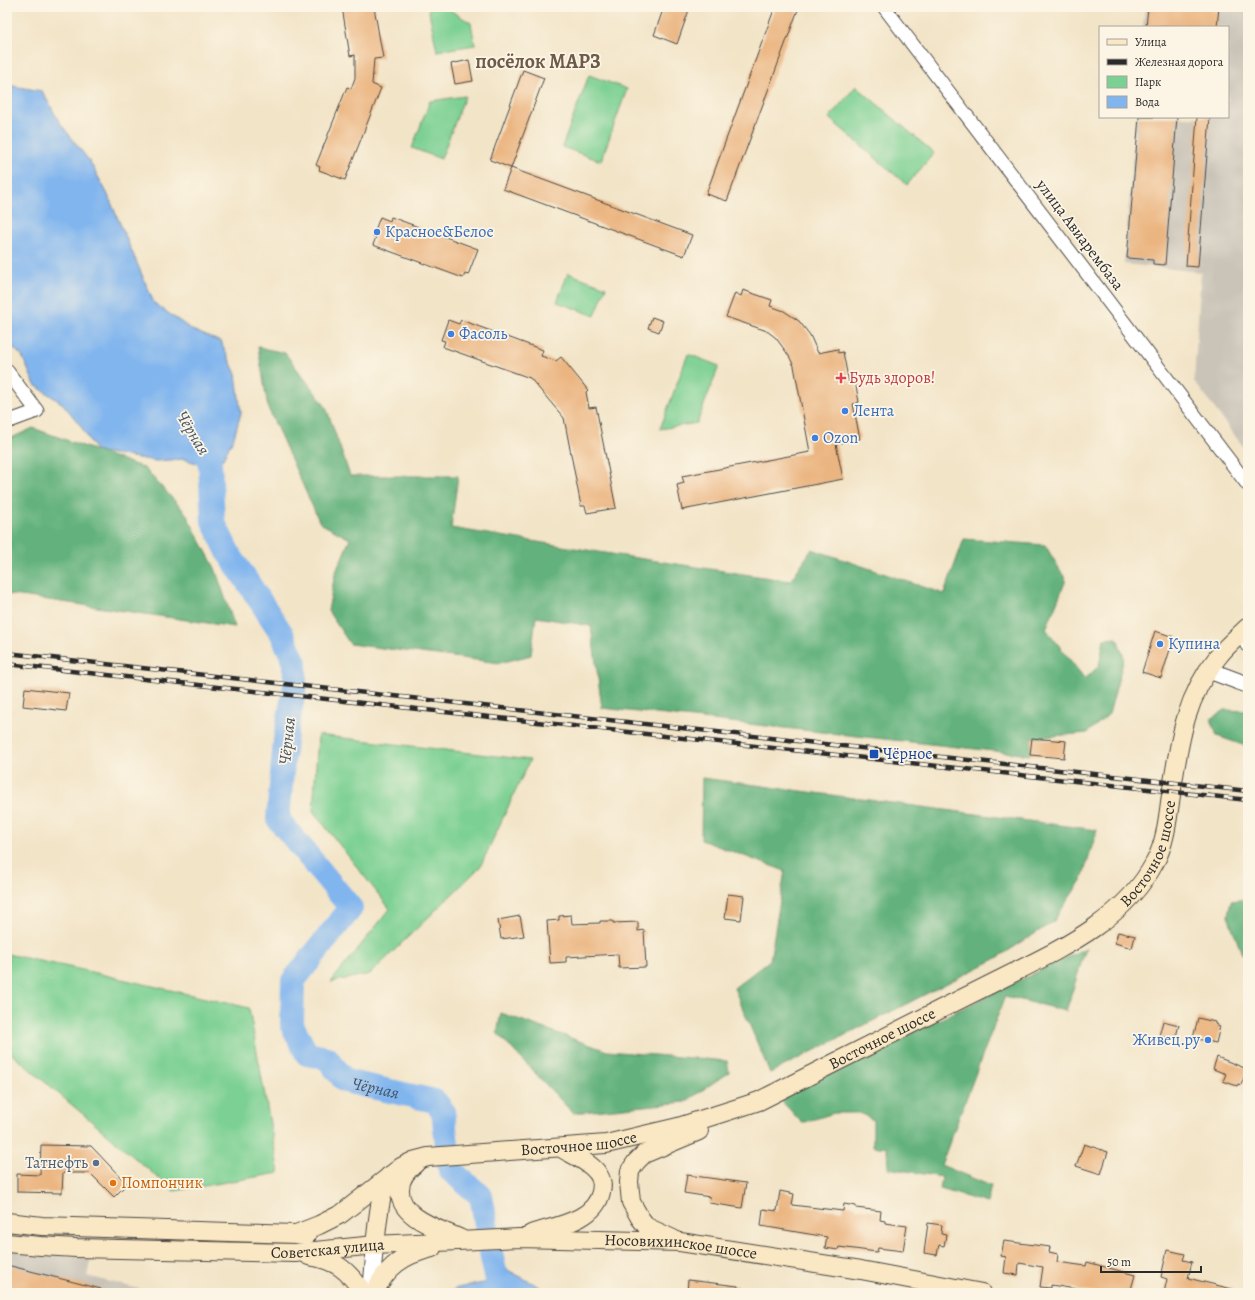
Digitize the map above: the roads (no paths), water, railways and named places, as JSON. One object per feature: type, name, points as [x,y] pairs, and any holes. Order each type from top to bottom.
[{"type":"main road","name":"Восточное шоссе","points":[[296,1234],[320,1226],[342,1214],[401,1166],[413,1161],[431,1157],[474,1153],[606,1144],[655,1133],[744,1106],[764,1098],[1065,947],[1107,918],[1131,897],[1142,885],[1157,860],[1168,818],[1184,724],[1194,694],[1208,670],[1218,657],[1232,641],[1248,627]]},
{"type":"main road","points":[[680,1242],[647,1227],[640,1218],[631,1202],[629,1182],[630,1171],[644,1154],[726,1119],[744,1106]]},
{"type":"main road","points":[[519,1238],[584,1216],[596,1205],[600,1197],[602,1188],[598,1173],[586,1162],[561,1148]]},
{"type":"main road","points":[[431,1157],[411,1167],[403,1177],[400,1189],[401,1200],[407,1211],[417,1218],[464,1240]]},
{"type":"main road","points":[[375,1245],[382,1194],[389,1176]]},
{"type":"main road","name":"Советская улица","points":[[7,1222],[42,1226],[133,1230],[296,1234],[375,1245]]},
{"type":"main road","name":"Носовихинское шоссе","points":[[375,1245],[519,1238],[680,1242],[862,1270],[982,1293]]},
{"type":"main road","points":[[374,1293],[381,1280],[390,1269],[402,1259],[416,1252],[464,1240]]},
{"type":"main road","name":"Советская улица","points":[[7,1243],[76,1248],[295,1253],[375,1245]]},
{"type":"main road","points":[[295,1253],[319,1257],[341,1267],[354,1279],[364,1293]]},
{"type":"street","name":"улица Авиарембаза","points":[[884,7],[1248,485]]},
{"type":"street","points":[[7,371],[37,410],[7,422]]},
{"type":"street","points":[[1248,636],[1248,644]]},
{"type":"street","points":[[1208,670],[1248,685]]},
{"type":"street","points":[[371,1293],[375,1245]]},
{"type":"water","points":[[7,85],[42,91],[60,123],[90,162],[107,193],[154,303],[192,330],[221,342],[236,374],[241,413],[234,437],[223,459],[202,465],[184,459],[156,461],[96,451],[80,425],[63,404],[35,385],[22,356],[7,342],[7,206],[9,199],[7,188]]},
{"type":"water","points":[[492,1258],[504,1268],[551,1293],[450,1293],[457,1288],[489,1282],[485,1271]]},
{"type":"waterway","name":"Чёрная","points":[[194,435],[210,463],[213,521],[229,554],[282,634],[295,663],[295,686],[285,740],[278,819],[351,908],[293,981],[292,1025],[307,1054],[327,1058],[345,1081],[435,1101],[443,1111],[450,1170],[481,1196],[500,1293]]},
{"type":"railway","points":[[7,653],[1248,791]]},
{"type":"railway","points":[[7,664],[1248,800]]},
{"type":"place","name":"Красное&Белое","points":[[377,232]]},
{"type":"place","name":"Фасоль","points":[[451,334]]},
{"type":"place","name":"Будь здоров!","points":[[841,378]]},
{"type":"place","name":"Лента","points":[[845,411]]},
{"type":"place","name":"Ozon","points":[[815,438]]},
{"type":"place","name":"Купина","points":[[1160,644]]},
{"type":"place","name":"Чёрное","points":[[874,754]]},
{"type":"place","name":"Живец.ру","points":[[1208,1040]]},
{"type":"place","name":"Татнефть","points":[[96,1163]]},
{"type":"place","name":"Помпончик","points":[[113,1183]]},
{"type":"district","name":"посёлок МАРЗ","points":[[538,61]]}]
